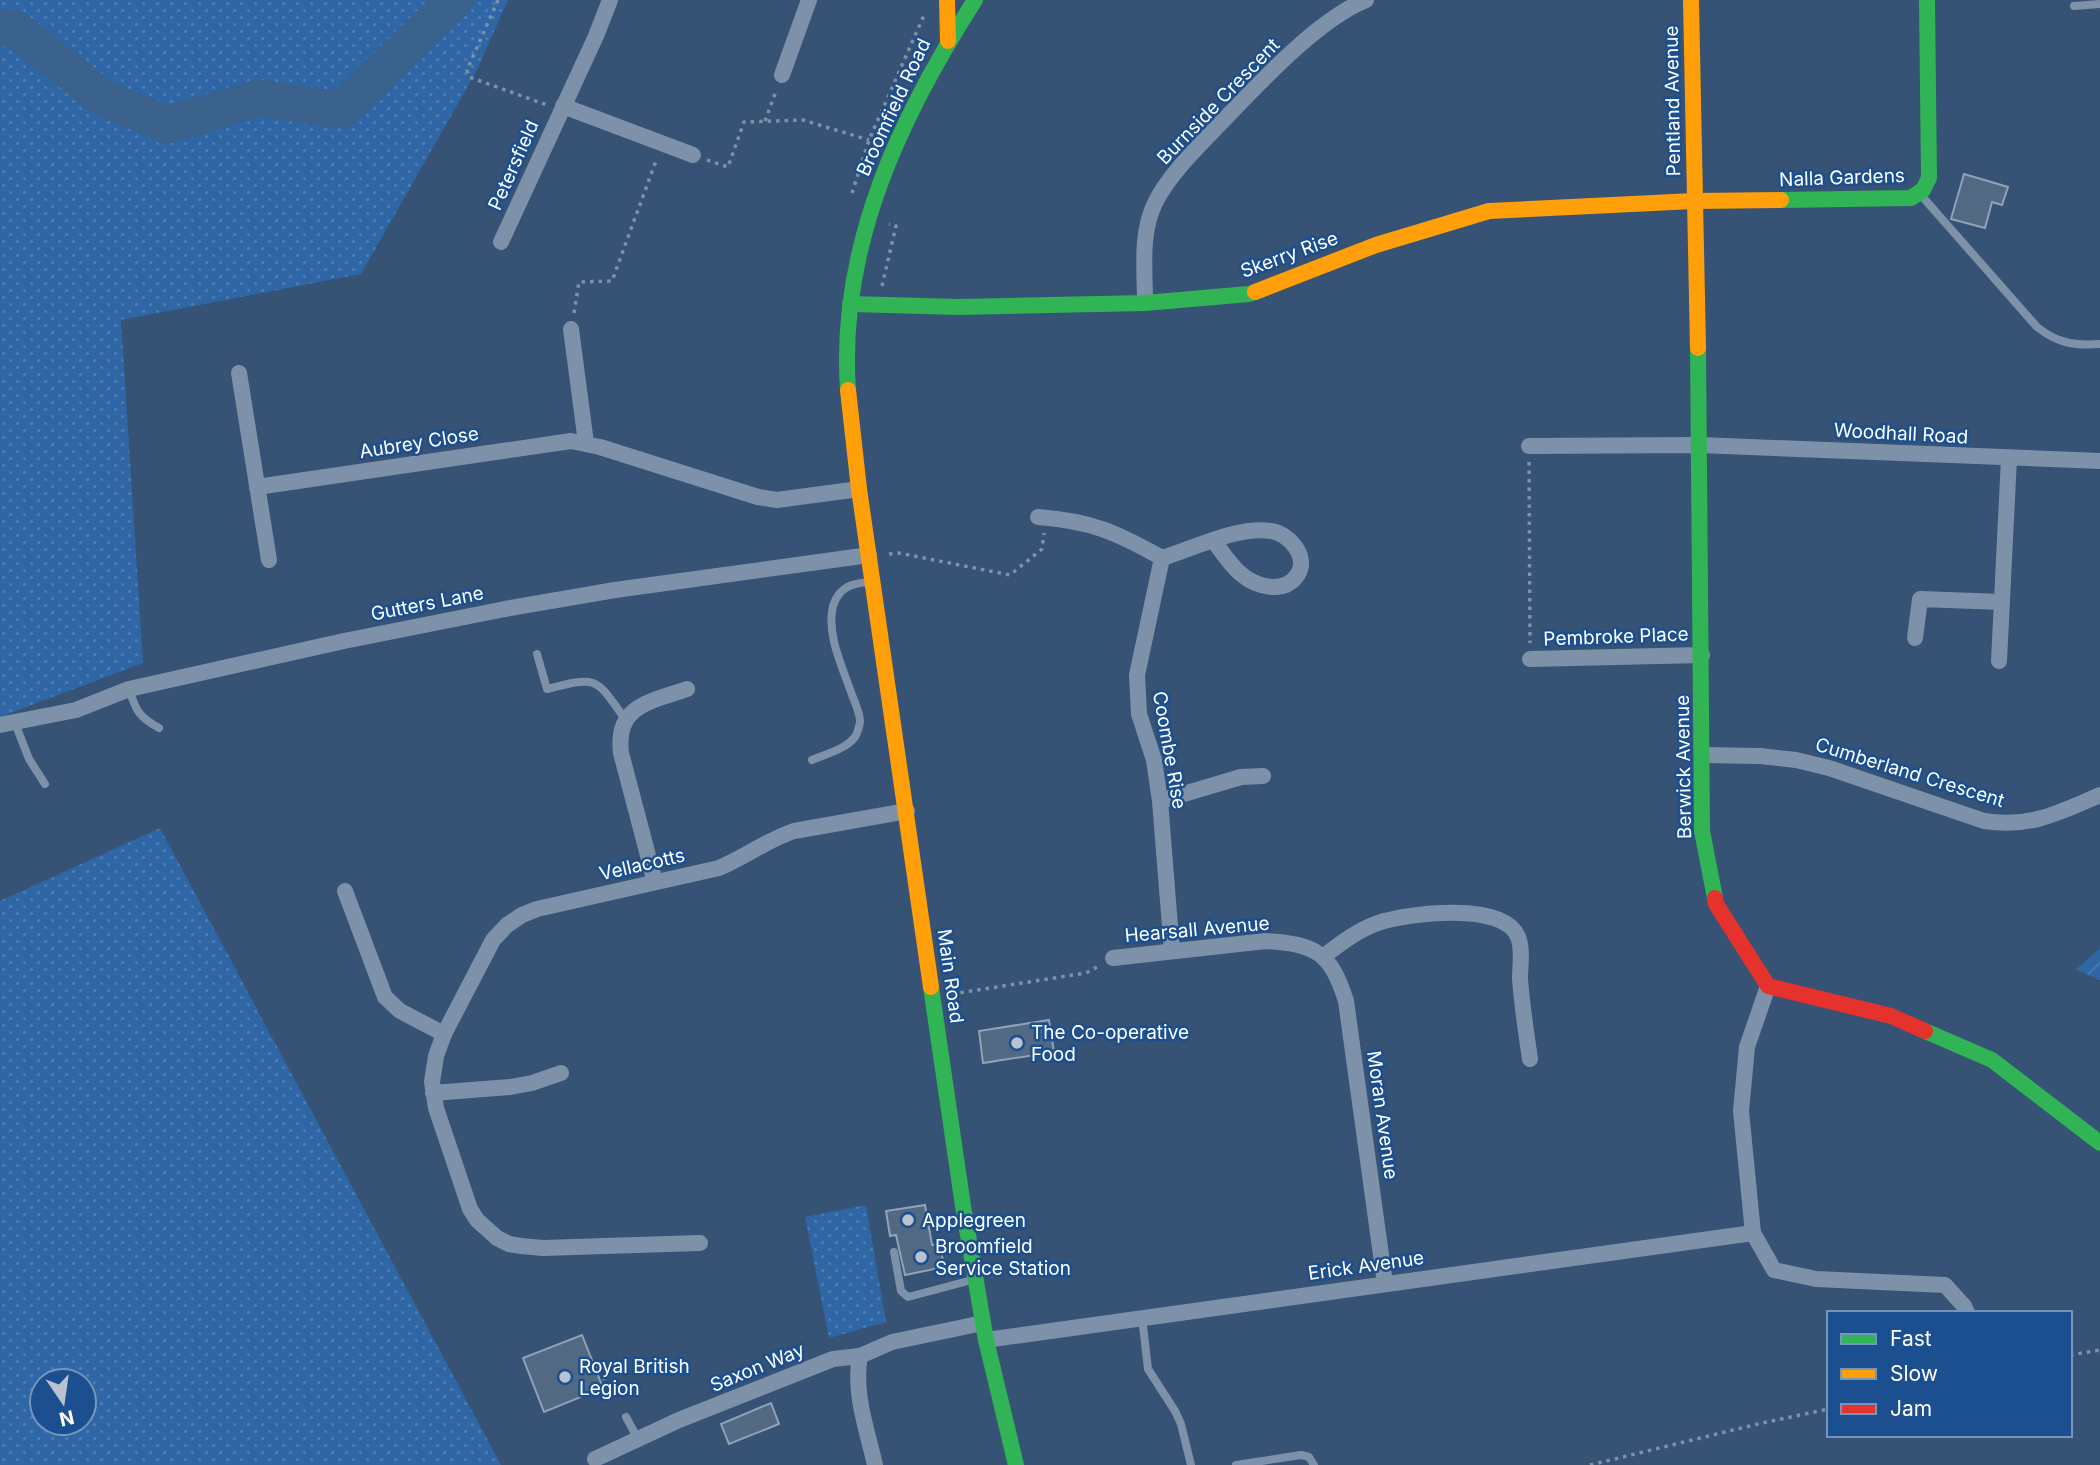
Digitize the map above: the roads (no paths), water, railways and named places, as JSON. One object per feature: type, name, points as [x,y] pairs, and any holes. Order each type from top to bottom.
[{"type":"street","name":"Petersfield","points":[[501,242],[610,0]]},
{"type":"street","points":[[782,75],[809,0]]},
{"type":"street","points":[[947,0],[948,41]]},
{"type":"street","name":"Broomfield Road","points":[[859,489],[847,386],[850,304],[867,219],[879,182],[917,96],[975,0]]},
{"type":"street","name":"Burnside Crescent","points":[[1145,303],[1144,241],[1148,220],[1167,185],[1199,146],[1294,52],[1340,15],[1367,0]]},
{"type":"street","name":"Pentland Avenue","points":[[1691,0],[1694,201]]},
{"type":"street","name":"Nalla Gardens","points":[[1694,201],[1899,199],[1920,194],[1929,178],[1927,0]]},
{"type":"street","name":"Petersfield","points":[[563,106],[693,155]]},
{"type":"street","name":"Skerry Rise","points":[[850,304],[959,307],[1145,303],[1249,294],[1376,244],[1489,211],[1694,201]]},
{"type":"street","name":"Berwick Avenue","points":[[1694,201],[1700,445],[1702,831],[1716,904],[1769,986]]},
{"type":"street","points":[[571,329],[586,443]]},
{"type":"street","points":[[239,373],[269,560]]},
{"type":"street","name":"Aubrey Close","points":[[257,487],[556,442],[586,443],[758,497],[777,500],[859,489]]},
{"type":"street","points":[[1529,446],[1700,445]]},
{"type":"street","name":"Woodhall Road","points":[[1700,445],[2100,461]]},
{"type":"street","points":[[1999,661],[2009,458]]},
{"type":"street","name":"Main Road","points":[[859,489],[975,1279],[986,1340],[1016,1465]]},
{"type":"street","points":[[1042,518],[1087,524],[1108,530],[1162,558],[1238,532],[1273,531],[1285,536],[1293,544],[1301,564],[1299,572],[1292,580],[1280,585],[1267,588],[1255,584],[1232,566],[1214,541]]},
{"type":"street","name":"Gutters Lane","points":[[8,724],[76,710],[129,689],[344,641],[505,609],[615,590],[869,555]]},
{"type":"street","name":"Coombe Rise","points":[[1162,558],[1138,675],[1137,694],[1139,714],[1154,760],[1160,801],[1172,951]]},
{"type":"street","points":[[1915,638],[1920,599],[2002,602]]},
{"type":"street","name":"Pembroke Place","points":[[1530,659],[1702,655]]},
{"type":"street","points":[[655,883],[621,753],[621,728],[625,719],[644,705],[687,689]]},
{"type":"street","name":"Cumberland Crescent","points":[[1703,755],[1796,760],[1829,768],[1984,821],[2003,824],[2043,819],[2100,795]]},
{"type":"street","points":[[1160,801],[1241,777],[1263,776]]},
{"type":"street","name":"Vellacotts","points":[[700,1242],[543,1248],[509,1244],[497,1238],[477,1220],[470,1209],[433,1093],[433,1070],[444,1034],[494,940],[507,925],[522,915],[537,909],[719,868],[776,837],[794,831],[907,811]]},
{"type":"street","points":[[345,891],[385,998],[400,1011],[444,1034]]},
{"type":"street","points":[[1324,956],[1359,931],[1398,918],[1432,913],[1459,913],[1507,921],[1519,938],[1520,982],[1530,1059]]},
{"type":"street","name":"Hearsall Avenue","points":[[1113,958],[1266,941],[1309,948],[1324,956]]},
{"type":"street","name":"Moran Avenue","points":[[1324,956],[1333,968],[1346,1002],[1385,1284]]},
{"type":"street","points":[[1966,1311],[1945,1285],[1816,1279],[1774,1270],[1753,1233],[1741,1111],[1747,1047],[1769,986],[1891,1016],[1992,1060],[2100,1143]]},
{"type":"street","points":[[433,1093],[510,1087],[561,1073]]},
{"type":"street","name":"Erick Avenue","points":[[986,1340],[1753,1233]]},
{"type":"street","name":"Saxon Way","points":[[590,1462],[679,1420],[833,1359],[860,1356],[892,1342],[983,1323]]},
{"type":"street","points":[[860,1356],[857,1375],[859,1396],[875,1465]]},
{"type":"lane","points":[[2074,6],[2100,4]]},
{"type":"lane","points":[[1920,194],[2036,327],[2050,338],[2069,343],[2100,344]]},
{"type":"lane","points":[[812,760],[843,747],[855,736],[860,721],[837,652],[831,614],[836,597],[844,588],[854,583],[873,582]]},
{"type":"lane","points":[[537,654],[547,689],[575,681],[597,684],[605,690],[625,719]]},
{"type":"lane","points":[[129,689],[135,708],[144,719],[159,728]]},
{"type":"lane","points":[[8,724],[45,784]]},
{"type":"lane","points":[[894,1252],[901,1291],[908,1297],[975,1279]]},
{"type":"lane","points":[[1142,1318],[1148,1369],[1175,1411],[1191,1465]]},
{"type":"lane","points":[[626,1417],[638,1438]]},
{"type":"lane","points":[[1236,1465],[1300,1455],[1309,1457],[1314,1465]]},
{"type":"waterway","points":[[0,27],[15,29],[103,98],[168,125],[258,98],[341,110],[455,0]]},
{"type":"place","name":"The Co-operative Food","points":[[1017,1043]]},
{"type":"place","name":"Applegreen","points":[[908,1220]]},
{"type":"place","name":"Broomfield Service Station","points":[[921,1257]]},
{"type":"place","name":"Royal British Legion","points":[[565,1377]]}]
